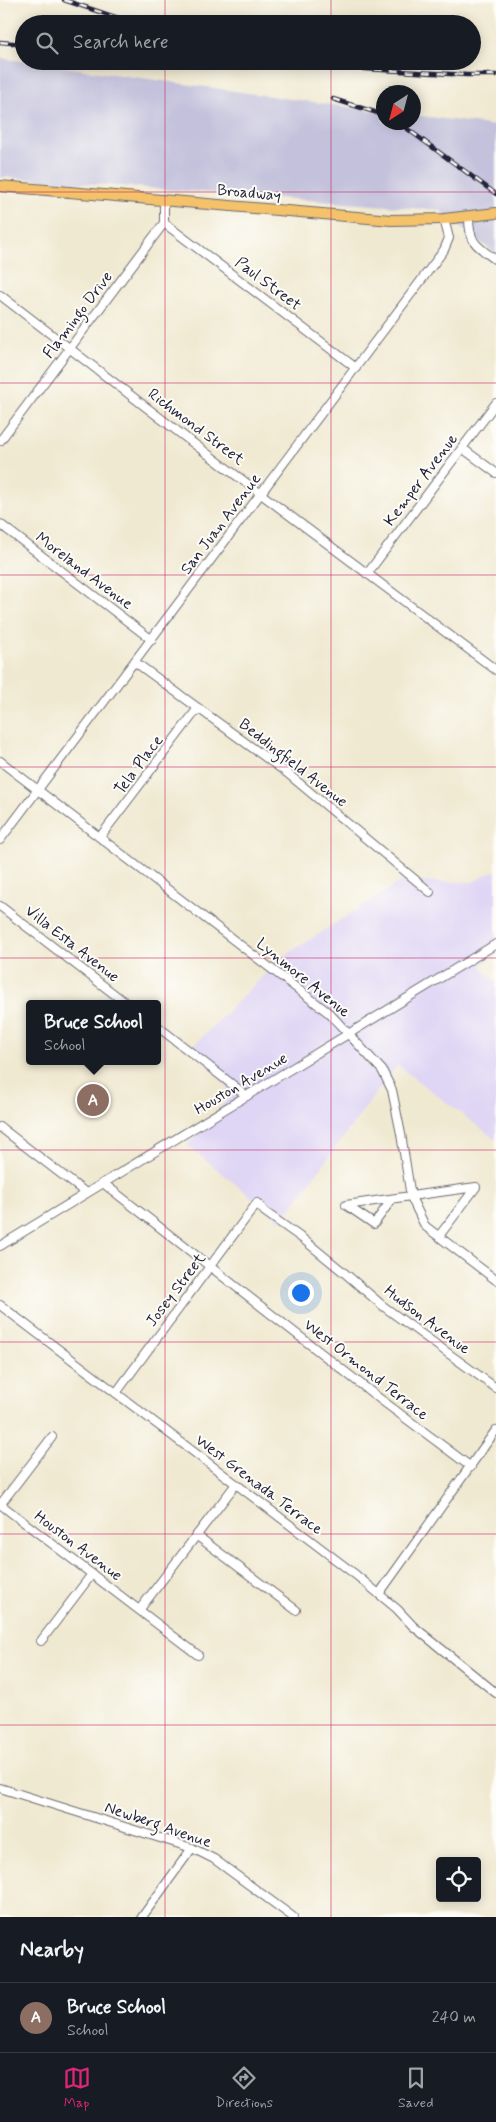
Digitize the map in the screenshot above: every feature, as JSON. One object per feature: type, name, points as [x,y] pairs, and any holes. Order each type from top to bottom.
[{"type":"main road","name":"Broadway","points":[[0,186],[391,220],[444,220],[496,213]]},
{"type":"street","points":[[164,200],[164,223]]},
{"type":"street","points":[[469,218],[470,235],[473,242],[496,260]]},
{"type":"street","name":"San Juan Avenue","points":[[0,840],[152,640],[448,243],[448,229],[444,220]]},
{"type":"street","name":"Flamingo Drive","points":[[0,442],[164,223]]},
{"type":"street","name":"Paul Street","points":[[164,223],[356,368]]},
{"type":"street","name":"Richmond Street","points":[[0,295],[496,670]]},
{"type":"street","name":"Kemper Avenue","points":[[367,574],[496,403]]},
{"type":"street","points":[[462,448],[496,473]]},
{"type":"street","name":"Moreland Avenue","points":[[0,524],[152,640]]},
{"type":"street","name":"Beddingfield Avenue","points":[[135,662],[317,797],[430,892]]},
{"type":"street","name":"Tela Place","points":[[100,837],[198,708]]},
{"type":"street","name":"Lynmore Avenue","points":[[0,761],[330,1013],[382,1070],[392,1090],[411,1197],[425,1226],[496,1280]]},
{"type":"street","name":"Villa Esta Avenue","points":[[0,906],[122,1000]]},
{"type":"street","name":"Houston Avenue","points":[[0,1246],[496,944]]},
{"type":"street","points":[[161,1029],[248,1096]]},
{"type":"street","points":[[0,1127],[86,1193]]},
{"type":"street","name":"West Ormond Terrace","points":[[103,1183],[380,1399],[471,1467]]},
{"type":"street","points":[[392,1199],[374,1224],[346,1205],[476,1187],[439,1236]]},
{"type":"street","name":"Josey Street","points":[[116,1393],[257,1204]]},
{"type":"street","name":"Hudson Avenue","points":[[257,1204],[344,1272],[383,1306],[496,1388]]},
{"type":"street","name":"West Grenada Terrace","points":[[0,1306],[379,1594],[413,1626],[496,1693]]},
{"type":"street","points":[[379,1594],[496,1430]]},
{"type":"street","points":[[0,1505],[52,1438]]},
{"type":"street","points":[[140,1609],[236,1484]]},
{"type":"street","name":"Houston Avenue","points":[[0,1505],[140,1609],[198,1655]]},
{"type":"street","points":[[196,1535],[296,1610]]},
{"type":"street","points":[[41,1641],[92,1574]]},
{"type":"street","name":"Newberg Avenue","points":[[0,1788],[192,1848],[214,1859],[292,1917]]},
{"type":"street","points":[[142,1917],[192,1848]]},
{"type":"shaded area","points":[[0,58],[15,60],[15,70],[85,70],[376,111],[376,130],[421,130],[421,116],[496,126],[496,254],[439,210],[0,177]]},
{"type":"shaded area","points":[[496,870],[496,954],[480,965],[496,983],[496,1140],[397,1065],[281,1221],[187,1145],[233,1093],[192,1047],[281,958],[400,882],[472,882]]},
{"type":"railway","points":[[64,0],[109,15]]},
{"type":"railway","points":[[0,42],[15,43]]},
{"type":"railway","points":[[383,70],[496,75]]},
{"type":"railway","points":[[333,99],[376,112]]},
{"type":"railway","points":[[409,130],[496,194]]},
{"type":"place","name":"Bruce School","points":[[93,1100]]}]
